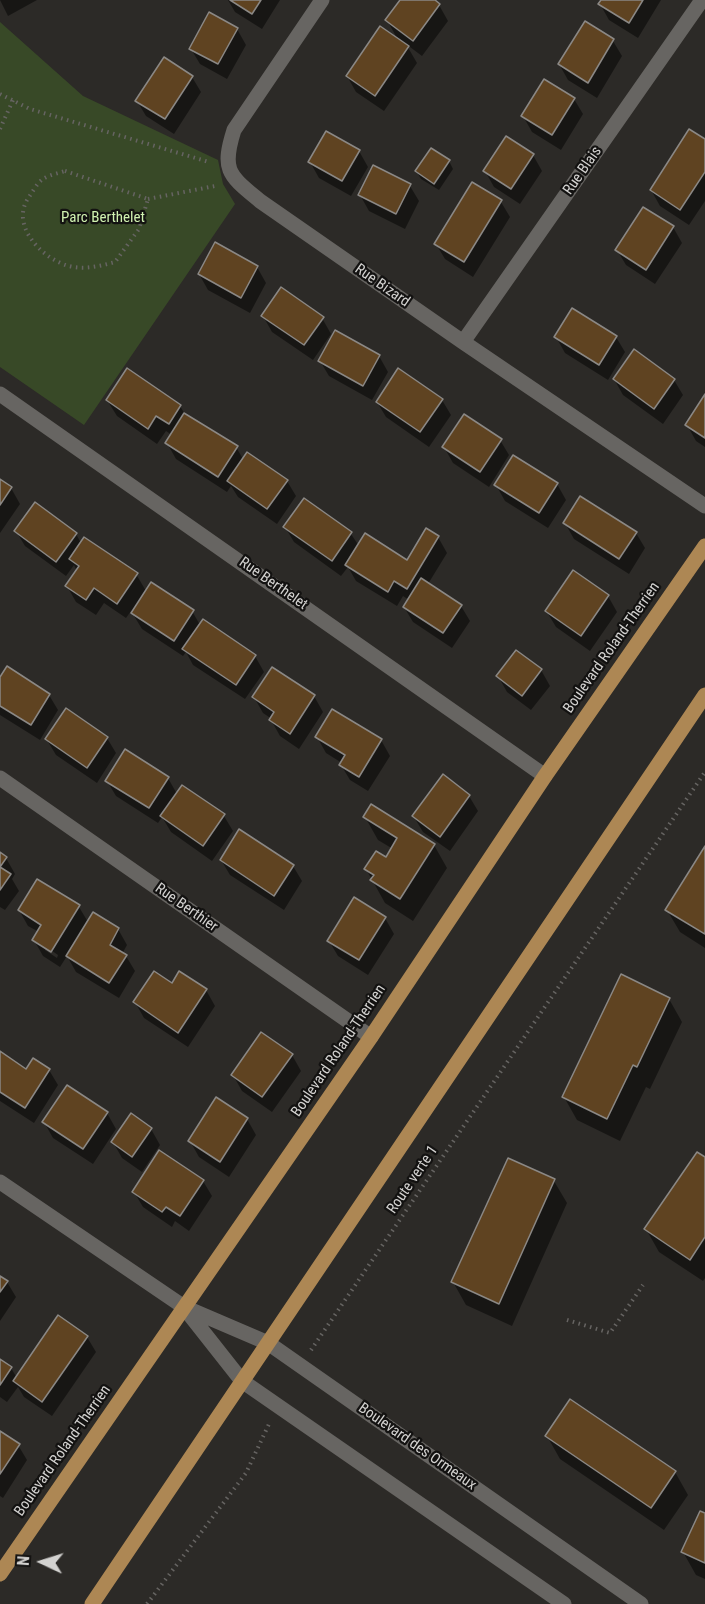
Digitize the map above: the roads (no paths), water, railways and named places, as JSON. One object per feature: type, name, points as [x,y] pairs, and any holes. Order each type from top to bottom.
[{"type":"main road","name":"Boulevard Roland-Therrien","points":[[0,1574],[371,1037],[545,776],[705,546]]},
{"type":"main road","points":[[92,1604],[705,695]]},
{"type":"street","name":"Rue Bizard","points":[[322,0],[234,130],[228,148],[228,166],[238,182],[260,201],[463,342],[705,506]]},
{"type":"street","name":"Rue Blais","points":[[463,342],[702,0]]},
{"type":"street","name":"Rue Berthelet","points":[[0,394],[545,776]]},
{"type":"street","name":"Rue Berthier","points":[[0,778],[371,1037]]},
{"type":"street","name":"Boulevard des Ormeaux","points":[[0,1182],[184,1307],[268,1343],[641,1604]]},
{"type":"street","name":"Boulevard des Ormeaux","points":[[184,1307],[242,1381],[564,1604]]},
{"type":"park label","name":"Parc Berthelet","points":[[103,218]]}]
